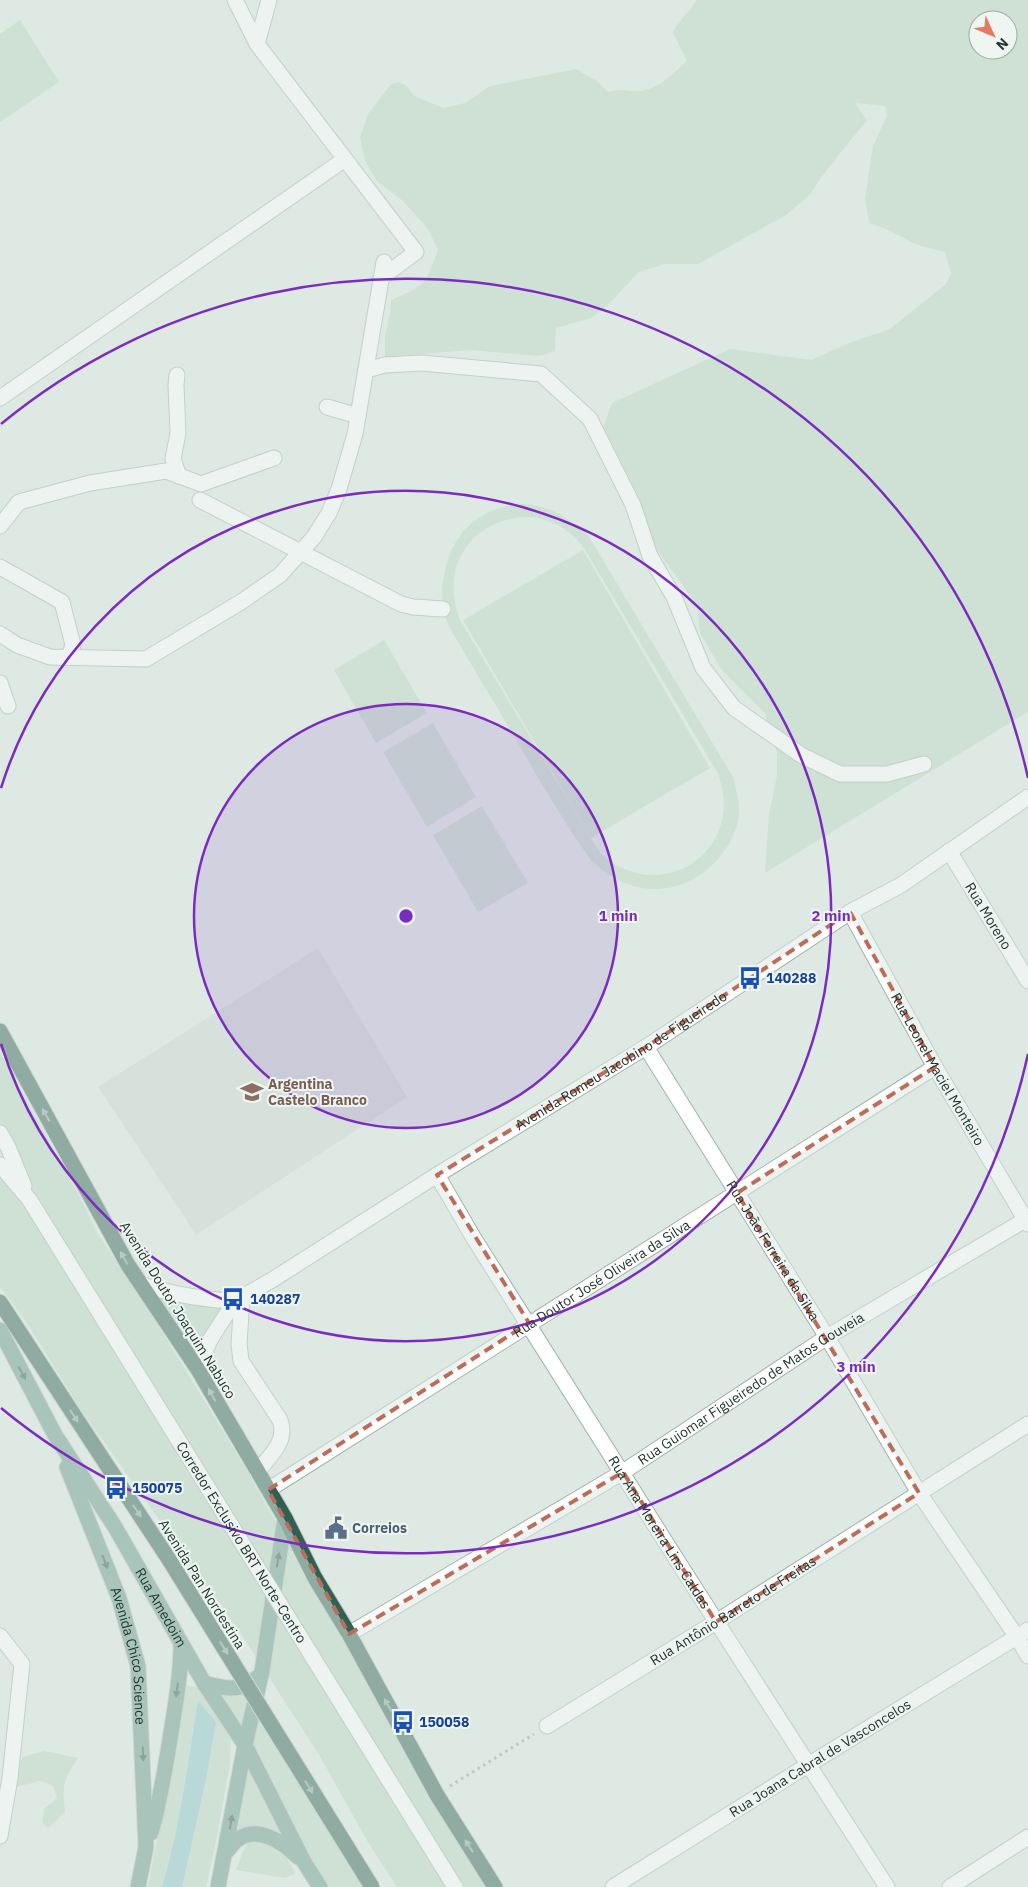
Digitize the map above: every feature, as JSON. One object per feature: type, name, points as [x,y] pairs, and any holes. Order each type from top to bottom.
[{"type":"highway","name":"Avenida Doutor Joaquim Nabuco","points":[[0,1031],[128,1265],[197,1368],[285,1518],[316,1578],[349,1634]]},
{"type":"highway","name":"Avenida Pan Nordestina","points":[[0,1302],[168,1558],[372,1887]]},
{"type":"highway","points":[[349,1634],[437,1794],[495,1887]]},
{"type":"main road","name":"Rua Amedoim","points":[[0,1330],[55,1435],[115,1527],[204,1682],[245,1745],[304,1862],[320,1887]]},
{"type":"main road","name":"Avenida Chico Science","points":[[55,1435],[119,1598],[138,1666],[146,1847],[138,1887]]},
{"type":"main road","points":[[218,1887],[245,1745],[262,1671],[285,1518]]},
{"type":"main road","points":[[146,1847],[163,1780],[181,1642]]},
{"type":"main road","points":[[204,1682],[219,1688],[244,1687],[251,1683],[262,1671]]},
{"type":"main road","points":[[226,1852],[237,1840],[246,1834],[257,1834],[280,1841],[304,1862]]},
{"type":"street","points":[[235,0],[257,44],[416,252],[381,278]]},
{"type":"street","points":[[257,44],[269,0]]},
{"type":"street","points":[[0,398],[345,159]]},
{"type":"street","points":[[0,634],[17,646],[50,657],[146,659],[262,589],[280,575],[301,553],[328,513],[339,490],[355,434],[384,262]]},
{"type":"street","points":[[366,370],[385,365],[422,363],[541,374],[590,419],[633,504],[650,556],[674,596],[703,668],[734,708],[801,755],[840,774],[887,774],[924,764]]},
{"type":"street","points":[[177,375],[178,433],[173,458],[179,476]]},
{"type":"street","points":[[327,406],[358,416]]},
{"type":"street","points":[[0,526],[19,502],[90,483],[166,471],[201,484],[274,458]]},
{"type":"street","points":[[200,500],[401,604],[413,607],[443,609]]},
{"type":"street","points":[[0,568],[62,602],[73,645],[69,657]]},
{"type":"street","points":[[0,683],[8,706]]},
{"type":"street","name":"Avenida Romeu Jacobino de Figueiredo","points":[[197,1368],[210,1340],[238,1299],[272,1280],[437,1175],[646,1047],[850,912],[901,885],[1028,797]]},
{"type":"street","name":"Rua Moreno","points":[[950,851],[1028,981]]},
{"type":"street","name":"Rua Leonel Maciel Monteiro","points":[[850,912],[935,1067],[1027,1222]]},
{"type":"street","name":"Rua João Ferreira da Silva","points":[[646,1047],[828,1337],[918,1493],[1022,1633],[1028,1656]]},
{"type":"street","name":"Rua Doutor José Oliveira da Silva","points":[[268,1490],[935,1067]]},
{"type":"street","points":[[0,1133],[11,1154],[29,1199]]},
{"type":"street","points":[[0,1164],[29,1199]]},
{"type":"street","name":"Rua Ana Moreira Lins Caldas","points":[[437,1175],[473,1236],[716,1622],[887,1887]]},
{"type":"street","name":"Corredor Exclusivo BRT Norte-Centro","points":[[29,1199],[455,1887]]},
{"type":"street","name":"Rua Guiomar Figueiredo de Matos Gouveia","points":[[349,1634],[622,1472],[828,1337],[1027,1222]]},
{"type":"street","points":[[142,1285],[207,1300],[238,1299],[241,1361],[284,1429],[282,1441],[258,1472]]},
{"type":"street","name":"Rua Antônio Barreto de Freitas","points":[[547,1726],[716,1622],[1028,1424]]},
{"type":"street","name":"Rua Joana Cabral de Vasconcelos","points":[[613,1887],[1022,1633]]},
{"type":"street","points":[[0,1636],[22,1664],[10,1778],[0,1836]]},
{"type":"street","points":[[950,1887],[1028,1837]]},
{"type":"path","points":[[437,1794],[547,1726]]},
{"type":"highlighted area","points":[[850,912],[935,1067],[737,1193],[919,1493],[716,1622],[623,1472],[349,1634],[268,1490],[529,1323],[437,1175],[646,1047]]},
{"type":"shaded area","name":"Argentina Castelo Branco","points":[[318,948],[407,1097],[196,1235],[98,1087]]},
{"type":"green space","points":[[697,0],[1028,0],[1028,712],[765,873],[769,814],[777,775],[777,752],[768,731],[765,713],[721,669],[700,633],[697,605],[641,528],[610,468],[603,428],[612,403],[730,349],[812,360],[846,344],[890,329],[946,284],[951,273],[945,252],[917,245],[886,229],[869,223],[865,198],[873,146],[887,116],[885,106],[855,103],[867,120],[822,176],[810,195],[786,215],[698,264],[665,264],[639,272],[607,306],[591,318],[556,328],[555,351],[540,356],[470,350],[385,357],[385,335],[391,300],[411,291],[423,282],[438,250],[428,229],[403,201],[377,181],[365,161],[360,137],[368,114],[391,84],[399,82],[407,86],[414,96],[444,108],[465,103],[490,86],[576,69],[597,81],[608,92],[620,90],[636,91],[651,88],[664,81],[687,61],[673,33]]},
{"type":"green space","points":[[20,20],[59,82],[0,122],[0,34]]},
{"type":"green space","points":[[518,504],[548,509],[572,522],[588,535],[733,777],[739,809],[735,832],[718,859],[688,882],[654,889],[637,887],[605,872],[590,859],[553,802],[450,627],[445,616],[442,595],[445,570],[454,544],[470,525],[480,517],[504,507]],"holes":[[[531,517],[549,521],[564,529],[584,548],[717,772],[724,800],[721,825],[710,846],[693,862],[672,872],[649,875],[624,869],[600,853],[460,620],[455,601],[454,583],[457,567],[463,552],[473,539],[487,528],[503,521]]]},
{"type":"green space","points":[[583,550],[710,768],[591,838],[463,620]]},
{"type":"green space","points":[[384,640],[427,713],[376,743],[334,670]]},
{"type":"green space","points":[[433,723],[476,797],[427,827],[383,752]]},
{"type":"green space","points":[[482,806],[528,883],[478,912],[433,835]]},
{"type":"green space","points":[[0,1052],[81,1199],[98,1234],[137,1291],[236,1452],[354,1658],[390,1726],[486,1887],[461,1887],[312,1647],[262,1561],[29,1199],[0,1133]]},
{"type":"green space","points":[[0,1169],[24,1203],[137,1388],[216,1511],[254,1577],[404,1816],[446,1887],[397,1887],[369,1844],[318,1753],[239,1631],[81,1410],[25,1320],[0,1287]]},
{"type":"green space","points":[[143,1285],[227,1306],[197,1362]]},
{"type":"green space","points":[[204,1683],[244,1687],[254,1704],[244,1739]]},
{"type":"green space","points":[[182,1684],[201,1688],[231,1735],[230,1764],[206,1887],[148,1887],[172,1760]]},
{"type":"green space","points":[[256,1708],[369,1887],[324,1887],[248,1746]]},
{"type":"green space","points":[[44,1751],[78,1758],[69,1772],[65,1783],[65,1812],[48,1828],[42,1822],[44,1809],[57,1798],[53,1786],[41,1781],[15,1787],[17,1768],[23,1757]]},
{"type":"green space","points":[[246,1756],[285,1840],[232,1840]]},
{"type":"green space","points":[[262,1840],[269,1842],[283,1852],[295,1874],[285,1878],[236,1870],[249,1841]]},
{"type":"water","points":[[198,1701],[216,1722],[207,1774],[182,1887],[162,1887],[179,1818]]},
{"type":"place","name":"140288","points":[[750,978]]},
{"type":"place","name":"Argentina Castelo Branco","points":[[252,1092]]},
{"type":"place","name":"140287","points":[[233,1299]]},
{"type":"place","name":"150075","points":[[116,1488]]},
{"type":"place","name":"Correios","points":[[336,1528]]},
{"type":"place","name":"150058","points":[[403,1722]]}]
